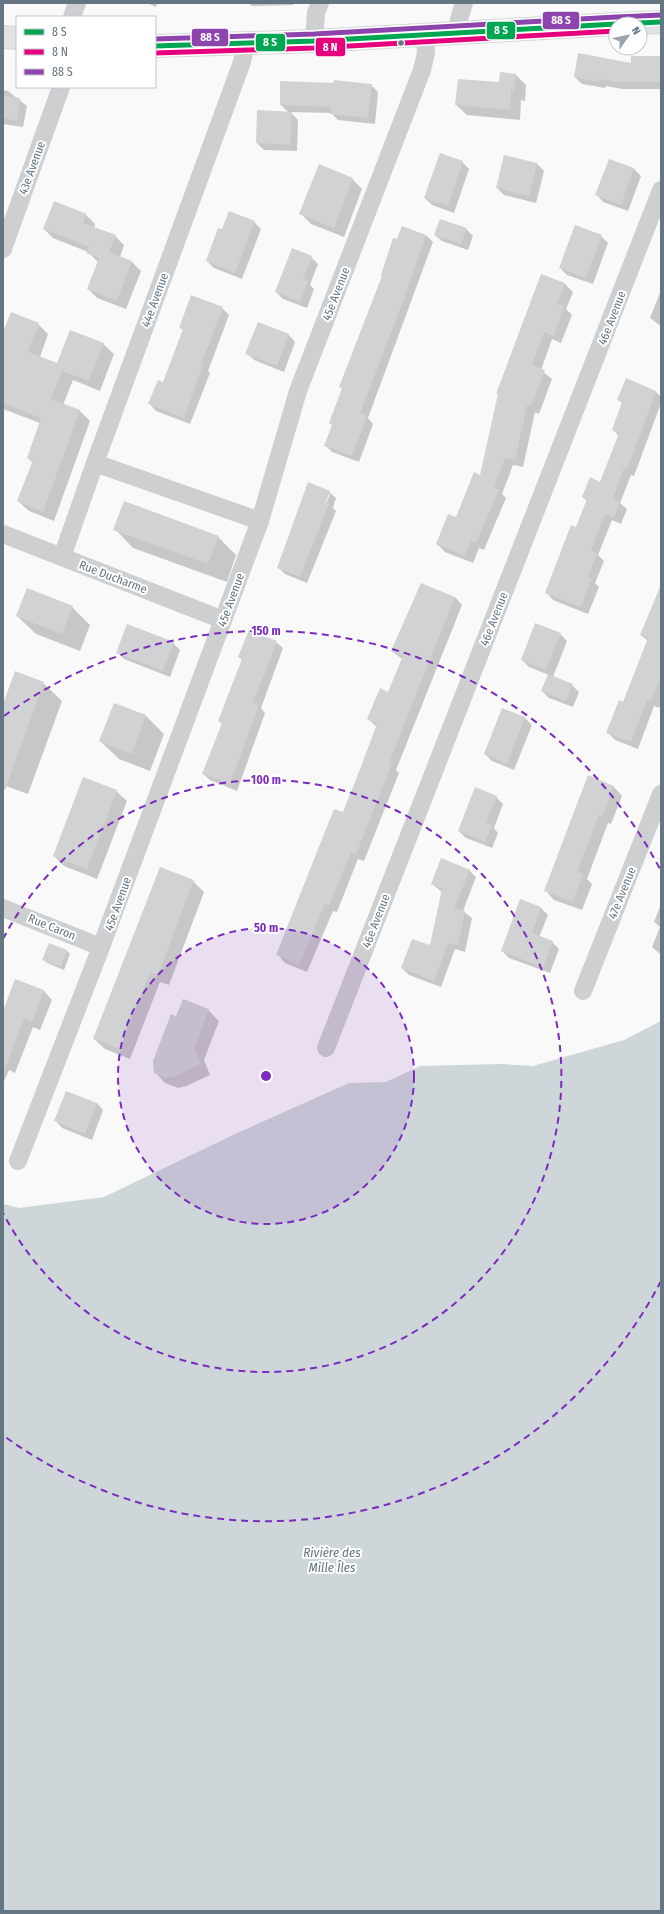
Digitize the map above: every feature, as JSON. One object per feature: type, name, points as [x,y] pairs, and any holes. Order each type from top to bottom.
[{"type":"main road","points":[[648,23],[661,22]]},
{"type":"main road","points":[[156,46],[314,41],[608,24]]},
{"type":"main road","points":[[3,37],[16,38]]},
{"type":"street","points":[[72,16],[78,3]]},
{"type":"street","points":[[314,41],[316,13],[320,3]]},
{"type":"street","points":[[458,32],[459,19],[464,3]]},
{"type":"street","name":"45e Avenue","points":[[18,1161],[101,947],[260,521],[298,391],[422,70],[426,53],[425,34]]},
{"type":"street","name":"44e Avenue","points":[[62,557],[242,62],[246,43]]},
{"type":"street","name":"43e Avenue","points":[[3,249],[61,88]]},
{"type":"street","name":"46e Avenue","points":[[326,1048],[661,190]]},
{"type":"street","points":[[95,463],[260,521]]},
{"type":"street","name":"Rue Ducharme","points":[[3,534],[223,620]]},
{"type":"street","name":"47e Avenue","points":[[583,991],[661,794]]},
{"type":"street","name":"Rue Caron","points":[[3,908],[101,947]]},
{"type":"water","name":"Rivière des Mille Îles","points":[[661,1021],[661,1911],[3,1911],[3,1204],[19,1208],[104,1197],[233,1135],[349,1083],[386,1082],[420,1066],[502,1064],[533,1066],[624,1040]]},
{"type":"building","points":[[578,53],[631,63],[631,56],[661,56],[661,82],[614,82],[599,79],[598,82],[574,77]]},
{"type":"building","points":[[500,72],[516,74],[514,91],[511,90],[510,110],[455,105],[458,79],[499,82]]},
{"type":"building","points":[[334,80],[372,84],[368,118],[330,114],[331,107],[280,105],[280,81],[333,83]]},
{"type":"building","points":[[3,96],[20,98],[17,121],[3,118]]},
{"type":"building","points":[[257,110],[292,112],[290,145],[256,143]]},
{"type":"building","points":[[440,153],[463,161],[448,206],[424,198]]},
{"type":"building","points":[[504,155],[537,163],[529,196],[496,188]]},
{"type":"building","points":[[609,159],[634,168],[621,205],[595,195]]},
{"type":"building","points":[[319,164],[353,178],[334,228],[299,214]]},
{"type":"building","points":[[54,201],[87,214],[83,223],[116,235],[109,252],[132,261],[117,301],[87,289],[99,258],[86,253],[89,247],[43,229]]},
{"type":"building","points":[[229,211],[255,221],[235,273],[206,261],[218,228],[222,229]]},
{"type":"building","points":[[440,219],[467,228],[461,244],[434,235]]},
{"type":"building","points":[[575,225],[602,235],[586,278],[559,268]]},
{"type":"building","points":[[402,226],[426,235],[403,302],[360,413],[367,416],[352,456],[324,446],[332,425],[329,423],[342,388],[339,387],[382,276],[381,275],[393,238],[397,239]]},
{"type":"building","points":[[292,248],[312,256],[303,279],[308,281],[300,302],[275,292]]},
{"type":"building","points":[[541,274],[565,283],[557,304],[564,306],[554,336],[544,332],[532,365],[545,370],[531,406],[527,405],[515,460],[505,458],[494,488],[499,490],[476,543],[471,541],[465,556],[436,544],[448,514],[456,517],[474,472],[480,475],[498,394],[496,394]]},
{"type":"building","points":[[191,295],[223,307],[201,365],[203,365],[184,418],[148,404],[158,380],[163,382],[183,329],[179,328]]},
{"type":"building","points":[[11,312],[39,323],[28,352],[57,363],[70,330],[104,343],[89,381],[62,371],[51,399],[80,410],[43,512],[17,501],[33,460],[27,458],[41,418],[3,403],[3,332]]},
{"type":"building","points":[[258,322],[289,334],[277,366],[245,354]]},
{"type":"building","points":[[626,378],[656,391],[627,470],[624,468],[613,498],[620,501],[614,518],[605,514],[591,550],[597,553],[588,577],[592,579],[581,607],[545,593],[571,525],[576,527],[587,499],[582,497],[590,477],[600,482],[619,433],[612,430],[622,402],[617,400]]},
{"type":"building","points":[[308,482],[330,491],[326,502],[329,504],[300,577],[277,568]]},
{"type":"building","points":[[124,501],[219,536],[208,564],[113,530]]},
{"type":"building","points":[[421,583],[455,597],[389,763],[392,764],[356,854],[351,852],[329,906],[325,904],[299,965],[276,955],[334,809],[343,812],[359,772],[377,724],[367,719],[380,688],[388,692],[403,656],[391,651]]},
{"type":"building","points":[[661,585],[661,676],[651,701],[647,699],[631,742],[606,733],[619,700],[623,702],[648,638],[640,635]]},
{"type":"building","points":[[27,588],[73,606],[62,634],[16,616]]},
{"type":"building","points":[[535,623],[561,633],[546,670],[521,660]]},
{"type":"building","points":[[127,624],[174,642],[163,671],[116,653]]},
{"type":"building","points":[[249,630],[277,641],[253,703],[259,705],[230,784],[202,774],[222,723],[218,721],[242,659],[238,657]]},
{"type":"building","points":[[15,671],[44,682],[5,790],[3,789],[3,704]]},
{"type":"building","points":[[548,674],[573,684],[566,701],[541,691]]},
{"type":"building","points":[[114,703],[146,715],[132,754],[99,741]]},
{"type":"building","points":[[502,708],[525,717],[507,764],[484,754]]},
{"type":"building","points":[[588,775],[614,786],[602,816],[599,815],[577,872],[583,874],[573,902],[544,891]]},
{"type":"building","points":[[83,777],[117,790],[87,869],[53,856]]},
{"type":"building","points":[[475,787],[497,796],[486,823],[492,825],[485,842],[458,831]]},
{"type":"building","points":[[441,858],[470,870],[454,908],[465,911],[458,945],[448,943],[434,981],[401,968],[412,939],[430,945],[442,889],[431,884]]},
{"type":"building","points":[[160,867],[194,880],[158,975],[150,972],[120,1049],[93,1039]]},
{"type":"building","points":[[520,899],[541,907],[532,933],[553,941],[543,967],[501,951]]},
{"type":"building","points":[[49,943],[67,950],[61,967],[42,960]]},
{"type":"building","points":[[15,979],[44,990],[32,1022],[24,1019],[3,1071],[3,1011]]},
{"type":"building","points":[[183,999],[209,1009],[194,1049],[201,1064],[175,1076],[166,1078],[154,1073],[153,1061],[171,1014],[176,1016]]},
{"type":"building","points":[[66,1091],[97,1103],[85,1134],[54,1121]]},
{"type":"transit line","points":[[639,16],[661,15]]},
{"type":"transit line","points":[[156,39],[314,34],[608,17]]},
{"type":"transit line","points":[[648,23],[661,22]]},
{"type":"transit line","points":[[156,46],[314,41],[608,24]]},
{"type":"transit line","points":[[156,53],[314,48],[608,31]]}]
